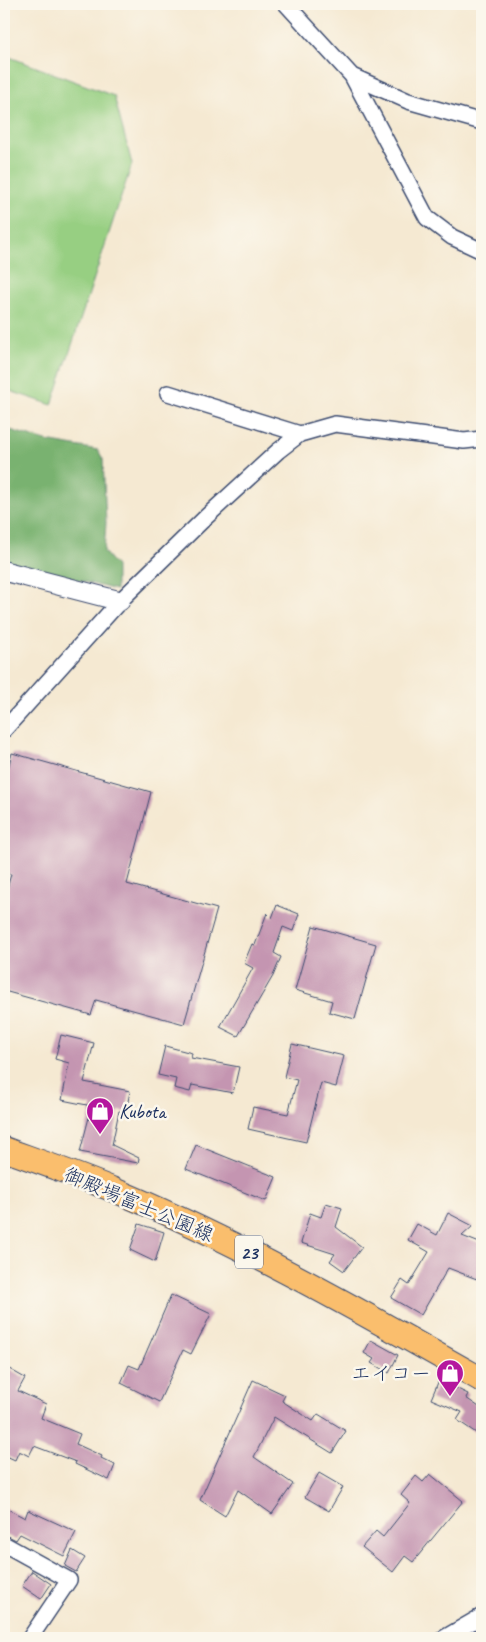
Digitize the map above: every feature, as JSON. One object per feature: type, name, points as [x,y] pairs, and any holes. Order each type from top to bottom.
[{"type":"main road","name":"御殿場富士公園線","points":[[4,1149],[114,1190],[240,1248],[390,1327],[482,1380]]},
{"type":"street","points":[[286,4],[352,76],[427,218],[452,237],[482,251]]},
{"type":"street","points":[[352,76],[408,101],[482,122]]},
{"type":"street","points":[[168,393],[300,434]]},
{"type":"street","points":[[4,730],[120,601],[278,450],[300,434],[335,424],[464,441],[482,438]]},
{"type":"street","points":[[4,571],[120,601]]},
{"type":"street","points":[[4,1544],[69,1580],[30,1638]]},
{"type":"street","points":[[444,1638],[482,1616]]},
{"type":"green space","points":[[4,55],[114,96],[132,164],[52,405],[4,389]]},
{"type":"green space","points":[[4,428],[46,441],[98,450],[103,459],[106,523],[104,552],[116,566],[116,590],[4,561]]},
{"type":"building","points":[[12,753],[151,792],[127,884],[217,909],[184,1024],[96,1000],[91,1015],[4,991],[4,900],[11,874],[4,873],[4,785]]},
{"type":"building","points":[[277,905],[299,914],[293,931],[283,927],[274,953],[281,957],[273,976],[238,1036],[220,1027],[253,968],[244,963],[252,944],[255,945],[267,913],[272,918]]},
{"type":"building","points":[[313,926],[376,944],[355,1019],[329,1012],[332,1001],[295,990]]},
{"type":"building","points":[[61,1035],[94,1043],[84,1082],[130,1091],[126,1112],[119,1111],[112,1145],[139,1158],[138,1163],[80,1152],[92,1106],[62,1100],[69,1063],[55,1059]]},
{"type":"building","points":[[292,1044],[344,1056],[336,1087],[321,1083],[306,1142],[248,1129],[253,1107],[288,1114],[297,1080],[284,1077]]},
{"type":"building","points":[[165,1046],[192,1053],[191,1058],[239,1067],[233,1093],[192,1085],[190,1092],[174,1088],[176,1079],[158,1075]]},
{"type":"building","points":[[196,1145],[276,1177],[266,1201],[186,1169]]},
{"type":"building","points":[[326,1203],[342,1208],[336,1227],[362,1247],[344,1271],[330,1261],[335,1254],[301,1243],[310,1213],[321,1217]]},
{"type":"building","points":[[448,1213],[473,1226],[462,1236],[482,1244],[482,1281],[448,1268],[421,1315],[391,1298],[402,1280],[409,1285],[429,1252],[408,1240],[417,1224],[437,1235]]},
{"type":"building","points":[[139,1224],[164,1232],[155,1262],[130,1250]]},
{"type":"building","points":[[171,1295],[211,1314],[191,1354],[183,1350],[159,1402],[121,1383],[129,1365],[139,1369]]},
{"type":"building","points":[[371,1340],[398,1355],[389,1373],[371,1363],[374,1359],[364,1353]]},
{"type":"building","points":[[4,1366],[25,1378],[18,1391],[46,1404],[41,1418],[80,1434],[76,1444],[102,1456],[101,1458],[115,1465],[109,1480],[75,1464],[76,1462],[34,1446],[29,1456],[19,1451],[15,1460],[4,1455]]},
{"type":"building","points":[[253,1380],[285,1395],[282,1401],[313,1421],[318,1414],[346,1431],[332,1453],[274,1417],[254,1457],[293,1484],[272,1514],[238,1490],[225,1516],[200,1500]]},
{"type":"building","points":[[439,1380],[468,1394],[466,1398],[482,1409],[482,1437],[457,1420],[462,1412],[431,1399]]},
{"type":"building","points":[[319,1473],[343,1487],[329,1511],[305,1497]]},
{"type":"building","points":[[430,1474],[463,1501],[413,1562],[405,1556],[393,1572],[362,1547],[376,1531],[383,1537],[410,1503],[401,1495],[416,1476],[423,1482]]},
{"type":"building","points":[[4,1507],[25,1518],[28,1510],[76,1532],[64,1556],[20,1534],[16,1540],[4,1534]]},
{"type":"building","points":[[72,1550],[85,1558],[76,1572],[65,1566]]},
{"type":"building","points":[[32,1571],[51,1584],[41,1599],[22,1586]]},
{"type":"place","name":"Kubota","points":[[100,1135]]},
{"type":"place","name":"エイコー","points":[[450,1397]]}]
